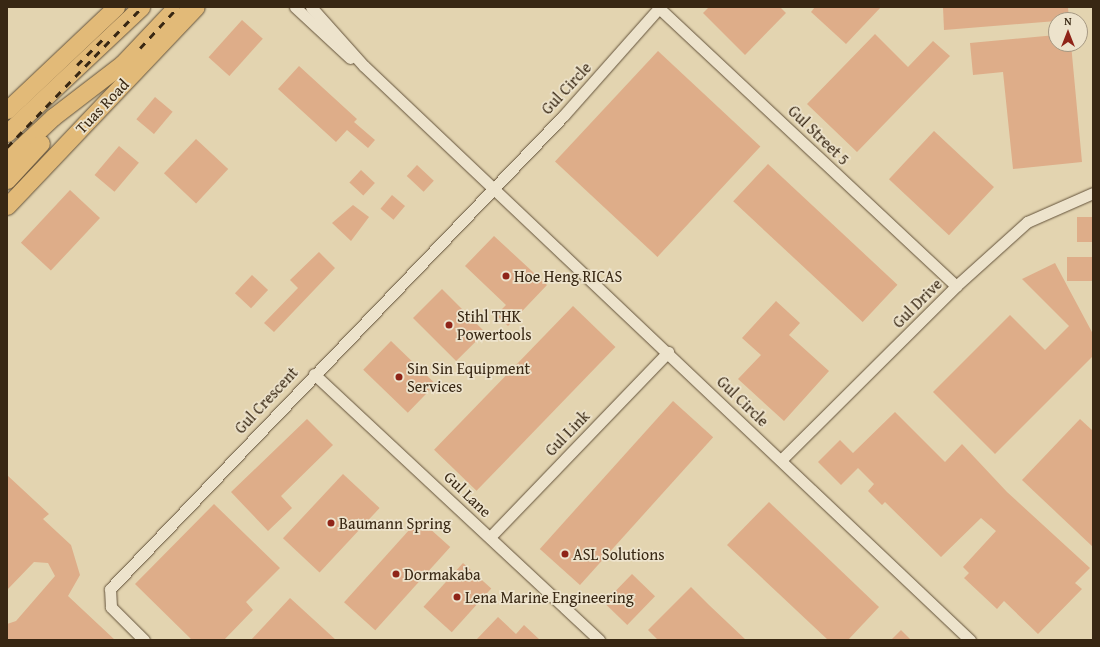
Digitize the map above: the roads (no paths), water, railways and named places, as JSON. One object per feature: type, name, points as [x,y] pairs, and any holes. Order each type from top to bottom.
[{"type":"main road","points":[[7,110],[116,7]]},
{"type":"main road","points":[[7,133],[141,7]]},
{"type":"main road","name":"Tuas Road","points":[[7,160],[99,79],[122,64],[176,7]]},
{"type":"main road","name":"Tuas Road","points":[[7,206],[196,7]]},
{"type":"main road","name":"Tuas Road","points":[[7,180],[99,79]]},
{"type":"main road","points":[[7,193],[88,120]]},
{"type":"street","name":"Gul Circle","points":[[295,7],[364,66],[668,352],[970,640]]},
{"type":"street","name":"Gul Circle","points":[[311,7],[364,66]]},
{"type":"street","name":"Gul Circle","points":[[492,187],[564,115],[660,7]]},
{"type":"street","name":"Gul Street 5","points":[[660,7],[956,286]]},
{"type":"street","name":"Gul Crescent","points":[[144,640],[111,607],[110,589],[492,187]]},
{"type":"street","name":"Gul Drive","points":[[781,460],[956,286],[1026,222],[1093,193]]},
{"type":"street","name":"Gul Link","points":[[490,537],[668,352]]},
{"type":"street","name":"Gul Lane","points":[[314,374],[599,640]]},
{"type":"railway","points":[[7,147],[142,7]]},
{"type":"railway","points":[[140,48],[178,7]]},
{"type":"railway","points":[[77,65],[105,37]]},
{"type":"place","name":"Hoe Heng RICAS","points":[[506,276]]},
{"type":"place","name":"Stihl THK Powertools","points":[[449,325]]},
{"type":"place","name":"Sin Sin Equipment Services","points":[[399,377]]},
{"type":"place","name":"Baumann Spring","points":[[331,523]]},
{"type":"place","name":"ASL Solutions","points":[[565,554]]},
{"type":"place","name":"Dormakaba","points":[[396,574]]},
{"type":"place","name":"Lena Marine Engineering","points":[[457,597]]}]
